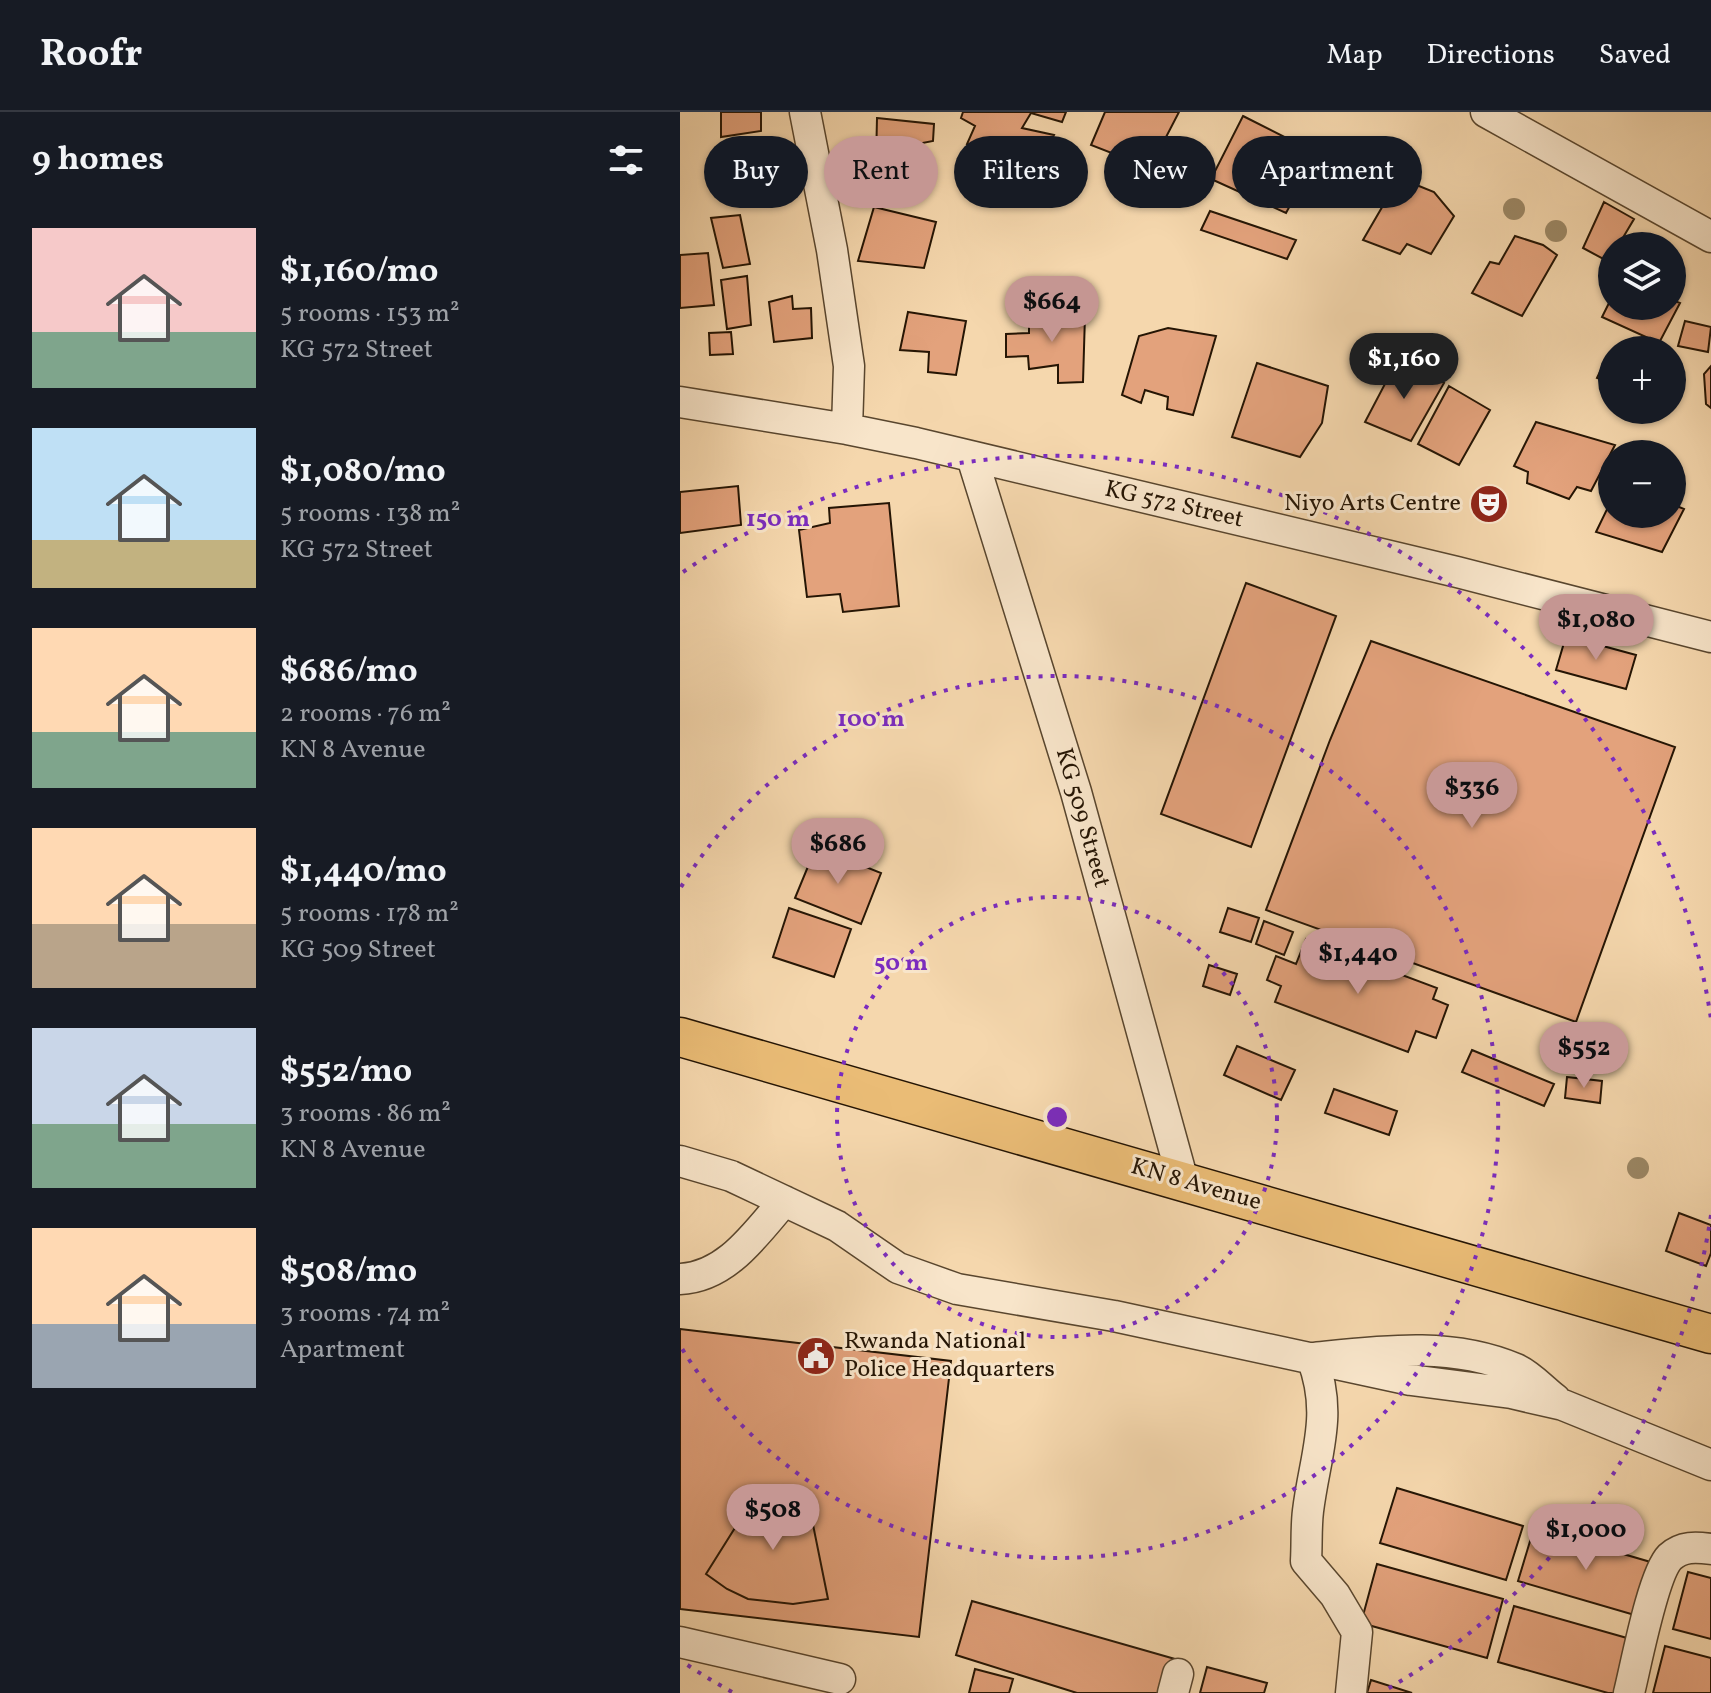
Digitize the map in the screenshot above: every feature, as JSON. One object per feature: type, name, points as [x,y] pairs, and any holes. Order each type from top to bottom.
[{"type":"main road","name":"KN 8 Avenue","points":[[680,1037],[1711,1334]]},
{"type":"street","points":[[805,112],[832,250],[849,366],[847,429]]},
{"type":"street","points":[[1486,112],[1711,237]]},
{"type":"street","name":"KG 572 Street","points":[[680,402],[847,429],[972,457],[1442,568],[1711,637]]},
{"type":"street","name":"KG 509 Street","points":[[972,457],[1076,792],[1183,1181]]},
{"type":"street","points":[[680,1161],[731,1176],[837,1226],[898,1268],[957,1289],[1114,1316],[1411,1380],[1511,1393],[1563,1405],[1711,1465]]},
{"type":"street","points":[[680,1279],[693,1279],[737,1256],[784,1201]]},
{"type":"street","points":[[1312,1358],[1321,1381],[1324,1418],[1308,1512],[1306,1561],[1335,1595],[1357,1632],[1351,1693]]},
{"type":"street","points":[[1629,1693],[1658,1580],[1668,1559],[1694,1546],[1711,1549]]},
{"type":"street","points":[[680,1642],[840,1679]]},
{"type":"building","points":[[721,112],[761,112],[761,131],[721,136]]},
{"type":"building","points":[[963,112],[1066,112],[1062,122],[1031,113],[1022,128],[1053,136],[971,136],[975,126],[961,118]]},
{"type":"building","points":[[1105,112],[1179,112],[1167,136],[1104,136],[1104,150],[1091,145]]},
{"type":"building","points":[[1243,116],[1282,136],[1233,136]]},
{"type":"building","points":[[877,118],[934,124],[933,136],[877,136]]},
{"type":"building","points":[[1232,138],[1232,189],[1216,181],[1216,169]]},
{"type":"building","points":[[1422,187],[1434,192],[1454,216],[1431,254],[1407,244],[1400,254],[1363,240],[1382,208],[1422,208]]},
{"type":"building","points":[[1604,202],[1634,219],[1626,232],[1598,232],[1598,256],[1583,248]]},
{"type":"building","points":[[874,208],[936,222],[924,268],[858,261]]},
{"type":"building","points":[[1210,211],[1296,240],[1287,259],[1201,230]]},
{"type":"building","points":[[740,215],[750,264],[723,268],[711,218]]},
{"type":"building","points":[[1515,236],[1543,245],[1557,255],[1522,316],[1472,293],[1490,262],[1499,264]]},
{"type":"building","points":[[708,253],[714,305],[680,308],[680,255]]},
{"type":"building","points":[[747,276],[751,325],[727,329],[721,280]]},
{"type":"building","points":[[792,296],[793,309],[811,308],[812,338],[774,342],[769,302]]},
{"type":"building","points":[[908,312],[966,321],[956,375],[928,372],[929,352],[900,350]]},
{"type":"building","points":[[1029,312],[1085,315],[1083,382],[1058,383],[1058,365],[1029,369],[1028,356],[1006,357],[1006,334],[1029,333]]},
{"type":"building","points":[[1609,320],[1671,320],[1663,336],[1644,336]]},
{"type":"building","points":[[1685,321],[1711,327],[1708,352],[1686,348],[1686,336],[1681,336]]},
{"type":"building","points":[[1168,328],[1216,336],[1193,415],[1167,409],[1168,397],[1145,390],[1141,403],[1122,395],[1139,336]]},
{"type":"building","points":[[731,332],[733,354],[710,355],[709,333]]},
{"type":"building","points":[[1398,359],[1444,383],[1411,441],[1365,422]]},
{"type":"building","points":[[1257,363],[1328,386],[1322,423],[1300,457],[1232,437]]},
{"type":"building","points":[[1711,366],[1711,408],[1706,404],[1704,374]]},
{"type":"building","points":[[1449,386],[1490,410],[1459,465],[1418,444]]},
{"type":"building","points":[[1536,422],[1598,440],[1598,478],[1591,491],[1577,487],[1569,499],[1527,483],[1528,472],[1514,466]]},
{"type":"building","points":[[738,486],[741,525],[680,533],[680,492]]},
{"type":"building","points":[[889,503],[899,606],[843,612],[840,594],[807,597],[799,530],[830,523],[829,508]]},
{"type":"building","points":[[1598,528],[1674,528],[1662,552],[1596,532]]},
{"type":"building","points":[[1246,583],[1336,616],[1251,847],[1161,814]]},
{"type":"building","points":[[1566,636],[1636,655],[1626,689],[1556,670]]},
{"type":"building","points":[[1371,641],[1675,747],[1576,1022],[1266,910]]},
{"type":"building","points":[[816,847],[881,873],[861,924],[795,898]]},
{"type":"building","points":[[789,908],[851,929],[834,977],[773,957]]},
{"type":"building","points":[[1228,908],[1259,918],[1251,942],[1220,932]]},
{"type":"building","points":[[1264,921],[1293,932],[1284,955],[1256,944]]},
{"type":"building","points":[[1306,939],[1437,988],[1433,999],[1448,1005],[1436,1038],[1416,1031],[1408,1052],[1275,1002],[1281,986],[1267,980],[1276,956],[1296,964]]},
{"type":"building","points":[[1209,965],[1237,974],[1230,995],[1203,986]]},
{"type":"building","points":[[1237,1046],[1295,1070],[1281,1100],[1224,1075]]},
{"type":"building","points":[[1472,1050],[1554,1084],[1544,1106],[1462,1072]]},
{"type":"building","points":[[1567,1077],[1602,1081],[1600,1103],[1565,1098]]},
{"type":"building","points":[[1334,1089],[1397,1111],[1389,1135],[1325,1113]]},
{"type":"building","points":[[1679,1213],[1711,1225],[1711,1253],[1706,1266],[1666,1251]]},
{"type":"building","points":[[680,1329],[951,1361],[919,1637],[680,1609]]},
{"type":"building","points":[[760,1488],[807,1495],[828,1599],[793,1604],[748,1599],[706,1574]]},
{"type":"building","points":[[1397,1488],[1523,1526],[1506,1580],[1380,1543]]},
{"type":"building","points":[[1534,1528],[1654,1563],[1638,1616],[1518,1581]]},
{"type":"building","points":[[1377,1564],[1503,1599],[1487,1658],[1361,1623]]},
{"type":"building","points":[[1688,1572],[1711,1578],[1711,1639],[1673,1629]]},
{"type":"building","points":[[972,1601],[1175,1659],[1167,1693],[1077,1693],[956,1655]]},
{"type":"building","points":[[1514,1606],[1634,1640],[1619,1693],[1608,1693],[1498,1662]]},
{"type":"building","points":[[1665,1646],[1711,1658],[1711,1693],[1653,1693]]},
{"type":"building","points":[[1207,1667],[1267,1683],[1264,1693],[1200,1693]]},
{"type":"building","points":[[975,1669],[1013,1679],[1009,1693],[969,1693]]},
{"type":"building","points":[[1371,1680],[1412,1693],[1367,1693]]},
{"type":"place","name":"Niyo Arts Centre","points":[[1489,504]]},
{"type":"place","name":"Rwanda National Police Headquarters","points":[[816,1356]]}]
